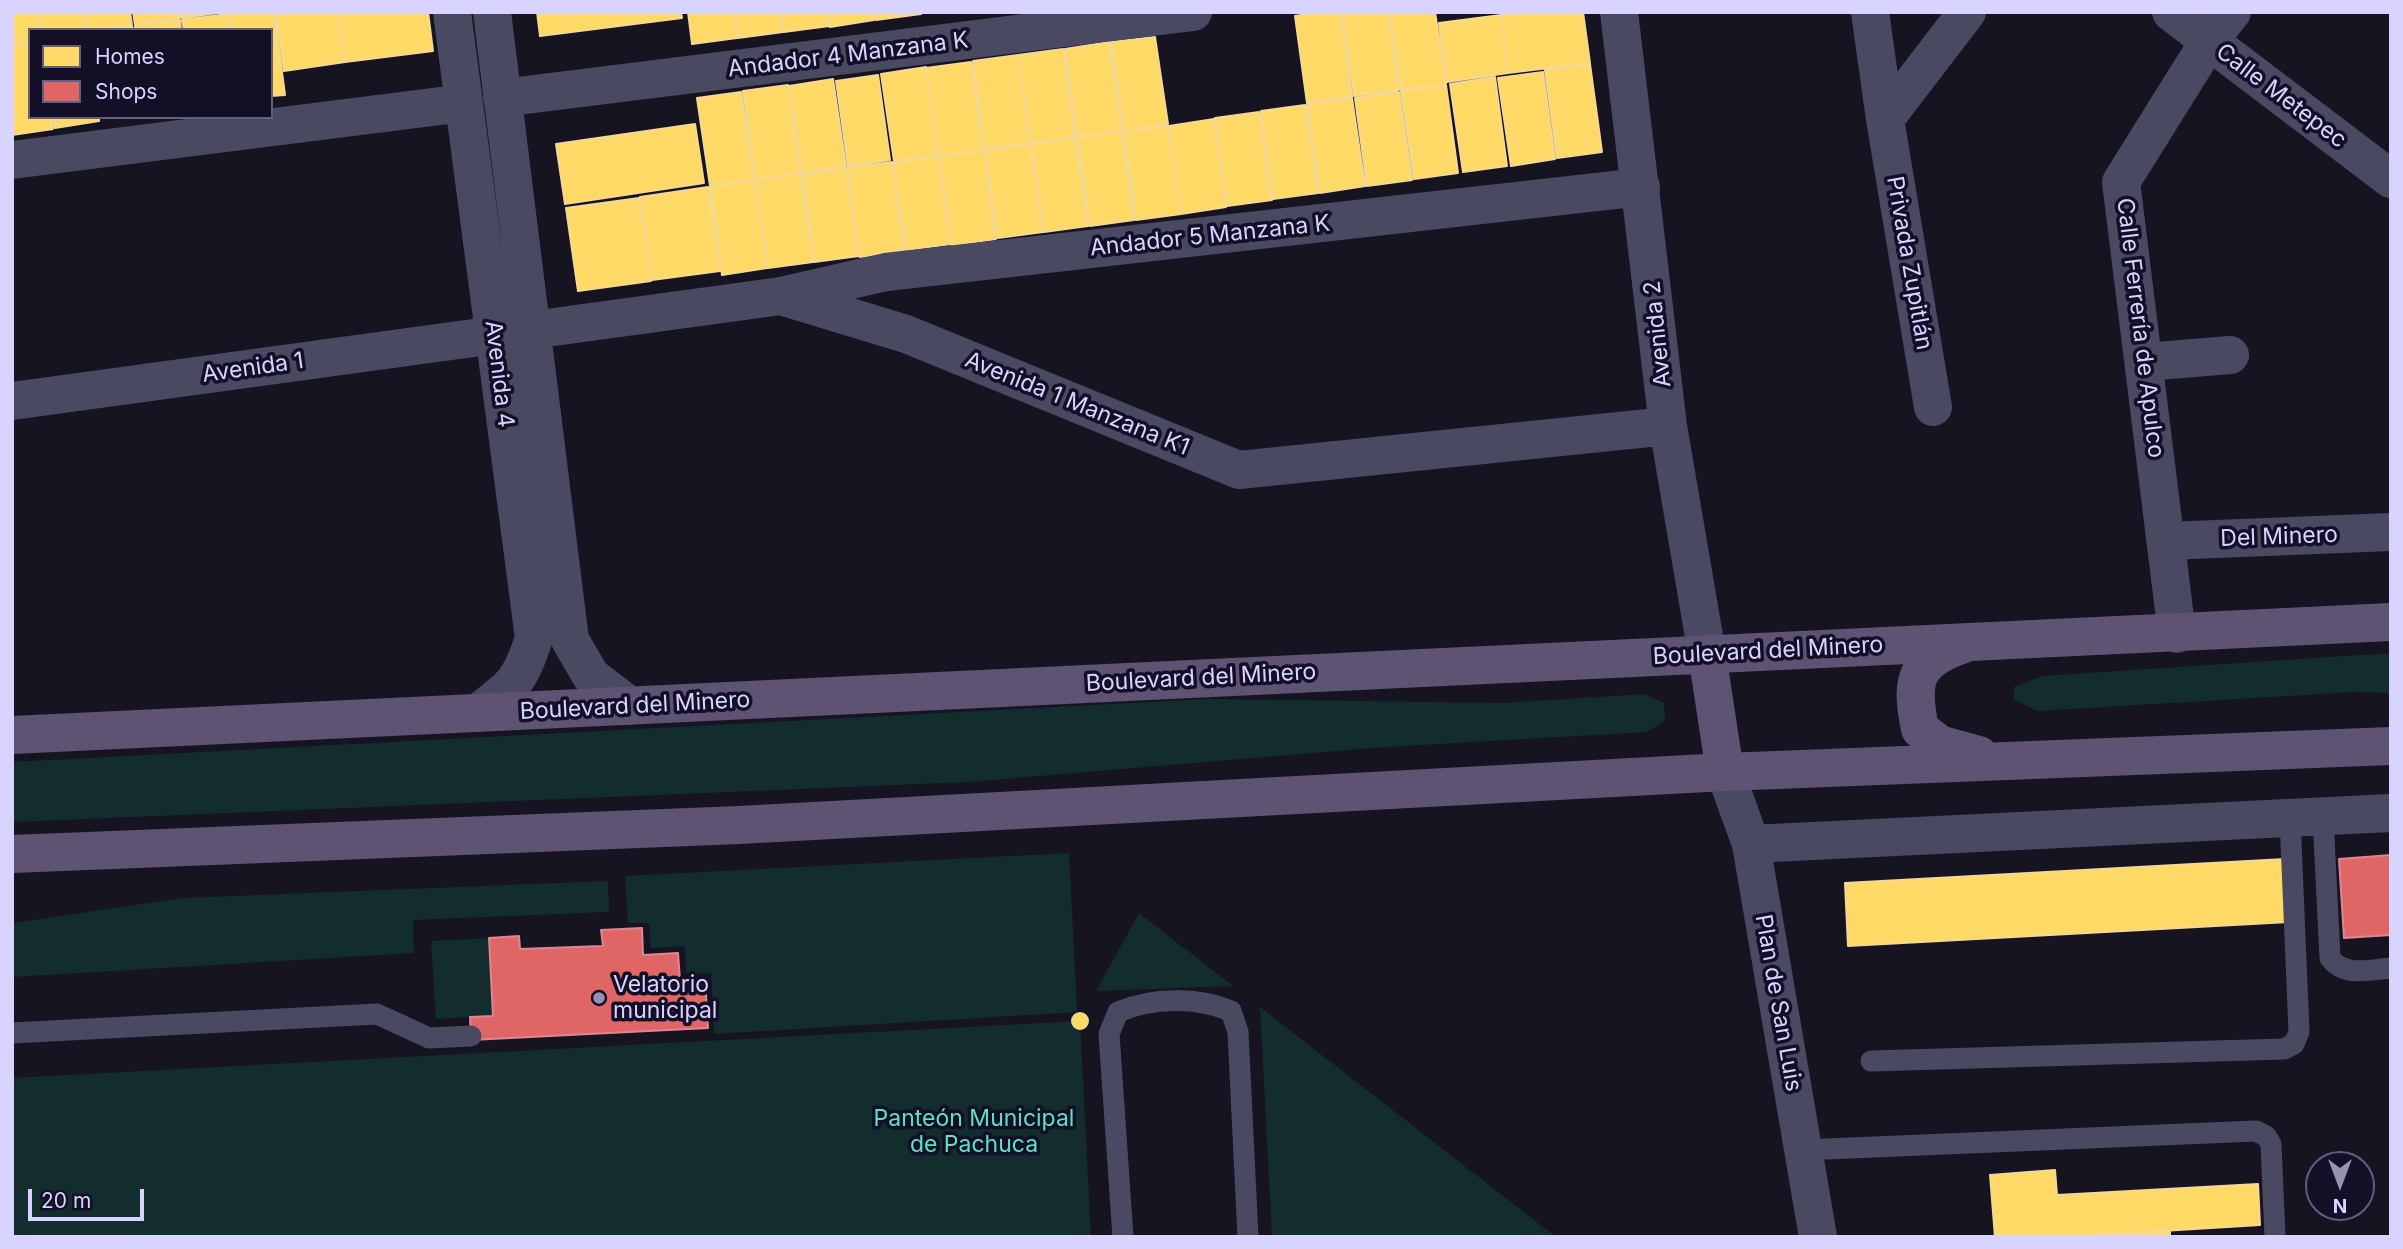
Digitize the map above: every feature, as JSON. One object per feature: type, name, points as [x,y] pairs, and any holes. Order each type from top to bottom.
[{"type":"main road","name":"Boulevard del Minero","points":[[12,735],[2391,622]]},
{"type":"main road","points":[[1972,642],[1938,653],[1920,670],[1914,696],[1920,729],[1939,744],[1973,754],[2015,761]]},
{"type":"main road","points":[[1707,654],[1725,772]]},
{"type":"main road","points":[[12,854],[739,825],[1725,772],[2391,746]]},
{"type":"street","name":"Avenida 4","points":[[452,12],[485,274],[512,332]]},
{"type":"street","name":"Avenida 4","points":[[477,713],[512,687],[524,671],[534,638],[523,418],[512,332],[523,270],[492,12]]},
{"type":"street","name":"Andador 4 Manzana K","points":[[502,98],[1193,12]]},
{"type":"street","name":"Avenida 2","points":[[1619,12],[1668,426],[1707,654]]},
{"type":"street","name":"Privada Zupitlán","points":[[1870,12],[1933,407]]},
{"type":"street","points":[[1885,119],[1967,12]]},
{"type":"street","name":"Calle Metepec","points":[[2171,12],[2221,27],[2391,179]]},
{"type":"street","name":"Calle Ferrería de Apulco","points":[[2177,634],[2121,182],[2221,27]]},
{"type":"street","points":[[12,160],[464,103]]},
{"type":"street","name":"Andador 5 Manzana K","points":[[781,296],[886,272],[1641,187]]},
{"type":"street","points":[[485,274],[523,270]]},
{"type":"street","name":"Avenida 1 Manzana K1","points":[[512,332],[781,296],[906,334],[1239,470],[1668,426]]},
{"type":"street","name":"Avenida 1","points":[[12,401],[512,332]]},
{"type":"street","points":[[2145,362],[2230,355]]},
{"type":"street","name":"Avenida 4","points":[[523,418],[570,640],[591,676],[630,706]]},
{"type":"street","name":"Del Minero","points":[[2166,541],[2391,532]]},
{"type":"street","name":"Plan de San Luis","points":[[1725,772],[1751,845],[1818,1237]]},
{"type":"street","points":[[1751,845],[2391,813]]},
{"type":"lane","points":[[2306,818],[2330,958],[2336,967],[2346,971],[2391,968]]},
{"type":"lane","points":[[1871,1061],[2284,1049],[2294,1044],[2299,1032],[2306,818]]},
{"type":"lane","points":[[1123,1237],[1109,1034],[1118,1012],[1139,1003],[1208,1002],[1231,1011],[1238,1032],[1248,1237]]},
{"type":"lane","points":[[12,1033],[377,1014],[429,1038],[471,1036]]},
{"type":"lane","points":[[1803,1150],[2256,1131],[2266,1136],[2271,1144],[2275,1237]]},
{"type":"green space","points":[[2391,653],[2391,693],[2355,692],[2037,711],[2014,700],[2014,687],[2043,676]]},
{"type":"green space","points":[[1644,694],[1664,703],[1665,721],[1647,732],[1385,747],[968,782],[12,822],[12,762],[1207,699],[1503,703]]},
{"type":"green space","points":[[1069,853],[1077,1012],[714,1034],[711,973],[686,974],[685,946],[651,948],[649,923],[628,923],[625,876]]},
{"type":"green space","points":[[608,881],[609,912],[413,920],[414,953],[12,977],[12,923],[183,898]]},
{"type":"green space","points":[[1139,913],[1233,986],[1096,991]]},
{"type":"green space","points":[[489,938],[493,1016],[436,1019],[431,941]]},
{"type":"green space","points":[[1260,1007],[1556,1237],[1272,1237]]},
{"type":"green space","name":"Panteón Municipal de Pachuca","points":[[1080,1021],[1091,1237],[12,1237],[12,1078]]},
{"type":"building: Homes","points":[[12,12],[37,12],[39,28],[28,28],[28,41],[12,44]]},
{"type":"building: Homes","points":[[38,12],[84,12],[86,28],[41,28]]},
{"type":"building: Homes","points":[[85,12],[130,12],[132,25],[88,28]]},
{"type":"building: Homes","points":[[133,12],[179,12],[180,18],[135,25]]},
{"type":"building: Homes","points":[[181,12],[224,12],[182,18]]},
{"type":"building: Homes","points":[[274,12],[285,95],[273,96],[273,28],[231,28],[228,13]]},
{"type":"building: Homes","points":[[276,12],[338,12],[345,62],[284,71]]},
{"type":"building: Homes","points":[[338,12],[428,12],[433,51],[345,62]]},
{"type":"building: Homes","points":[[537,12],[681,12],[682,18],[540,36]]},
{"type":"building: Homes","points":[[688,12],[734,12],[737,38],[692,44]]},
{"type":"building: Homes","points":[[735,12],[780,12],[783,32],[738,38]]},
{"type":"building: Homes","points":[[781,12],[827,12],[829,26],[784,32]]},
{"type":"building: Homes","points":[[828,12],[873,12],[874,20],[830,27]]},
{"type":"building: Homes","points":[[875,12],[921,12],[921,14],[876,20]]},
{"type":"building: Homes","points":[[1340,12],[1352,97],[1307,103],[1295,16]]},
{"type":"building: Homes","points":[[1342,12],[1388,12],[1399,90],[1354,96]]},
{"type":"building: Homes","points":[[1390,12],[1435,12],[1446,84],[1401,90]]},
{"type":"building: Homes","points":[[1525,12],[1583,12],[1590,63],[1508,73],[1501,15]]},
{"type":"building: Homes","points":[[227,14],[229,28],[184,28],[182,20]]},
{"type":"building: Homes","points":[[1501,15],[1508,73],[1447,82],[1439,23]]},
{"type":"building: Homes","points":[[180,20],[181,28],[135,28]]},
{"type":"building: Homes","points":[[1155,37],[1168,124],[1124,131],[1111,42]]},
{"type":"building: Homes","points":[[28,42],[28,119],[51,119],[53,129],[12,135],[12,45]]},
{"type":"building: Homes","points":[[1109,42],[1122,130],[1077,137],[1065,49]]},
{"type":"building: Homes","points":[[1063,49],[1075,137],[1031,143],[1018,55]]},
{"type":"building: Homes","points":[[1018,55],[1030,143],[985,149],[973,61]]},
{"type":"building: Homes","points":[[971,62],[984,150],[939,156],[926,68]]},
{"type":"building: Homes","points":[[1590,64],[1602,152],[1557,158],[1545,70]]},
{"type":"building: Homes","points":[[926,67],[938,155],[894,161],[881,74]]},
{"type":"building: Homes","points":[[1543,72],[1555,159],[1511,166],[1498,78]]},
{"type":"building: Homes","points":[[878,75],[890,160],[848,166],[836,81]]},
{"type":"building: Homes","points":[[1495,77],[1507,166],[1463,172],[1450,84]]},
{"type":"building: Homes","points":[[833,79],[846,167],[802,173],[789,86]]},
{"type":"building: Homes","points":[[788,85],[800,173],[756,180],[743,91]]},
{"type":"building: Homes","points":[[1446,85],[1458,173],[1414,179],[1401,91]]},
{"type":"building: Homes","points":[[741,92],[754,180],[710,186],[697,98]]},
{"type":"building: Homes","points":[[1399,92],[1412,180],[1367,186],[1355,98]]},
{"type":"building: Homes","points":[[1352,98],[1365,186],[1320,193],[1307,105]]},
{"type":"building: Homes","points":[[1305,105],[1318,193],[1273,199],[1261,111]]},
{"type":"building: Homes","points":[[1259,112],[1272,200],[1227,206],[1215,118]]},
{"type":"building: Homes","points":[[53,119],[99,119],[99,121],[55,128]]},
{"type":"building: Homes","points":[[1214,119],[1226,207],[1181,214],[1169,126]]},
{"type":"building: Homes","points":[[695,124],[704,183],[565,204],[556,144]]},
{"type":"building: Homes","points":[[1168,126],[1181,214],[1136,220],[1124,131]]},
{"type":"building: Homes","points":[[1122,131],[1134,220],[1090,226],[1077,138]]},
{"type":"building: Homes","points":[[1075,138],[1088,226],[1044,232],[1031,144]]},
{"type":"building: Homes","points":[[1030,144],[1043,232],[998,238],[985,151]]},
{"type":"building: Homes","points":[[984,151],[996,239],[952,245],[939,157]]},
{"type":"building: Homes","points":[[938,156],[951,244],[906,250],[893,163]]},
{"type":"building: Homes","points":[[892,162],[904,250],[860,257],[847,168]]},
{"type":"building: Homes","points":[[846,168],[859,256],[814,262],[802,175]]},
{"type":"building: Homes","points":[[800,173],[813,262],[768,268],[756,180]]},
{"type":"building: Homes","points":[[755,180],[767,268],[722,275],[710,187]]},
{"type":"building: Homes","points":[[708,187],[720,271],[652,280],[640,197]]},
{"type":"building: Homes","points":[[639,198],[651,281],[578,291],[566,208]]},
{"type":"building: Homes","points":[[2285,859],[2289,922],[1848,946],[1845,883]]},
{"type":"building: Homes","points":[[1077,1013],[1083,1013],[1088,1021],[1086,1027],[1077,1029],[1072,1024],[1072,1018]]},
{"type":"building: Homes","points":[[2055,1170],[2057,1195],[2258,1184],[2260,1225],[2064,1237],[1995,1237],[1990,1175]]},
{"type":"building: Homes","points":[[2170,1231],[2170,1237],[2064,1237]]},
{"type":"building: Shops","points":[[2391,855],[2391,935],[2344,938],[2339,859]]},
{"type":"building: Shops","name":"Velatorio municipal","points":[[642,928],[643,955],[678,953],[680,980],[705,979],[708,1028],[471,1040],[470,1017],[493,1016],[489,938],[519,936],[520,949],[603,946],[601,930]]},
{"type":"place","name":"Velatorio municipal","points":[[599,998]]}]
